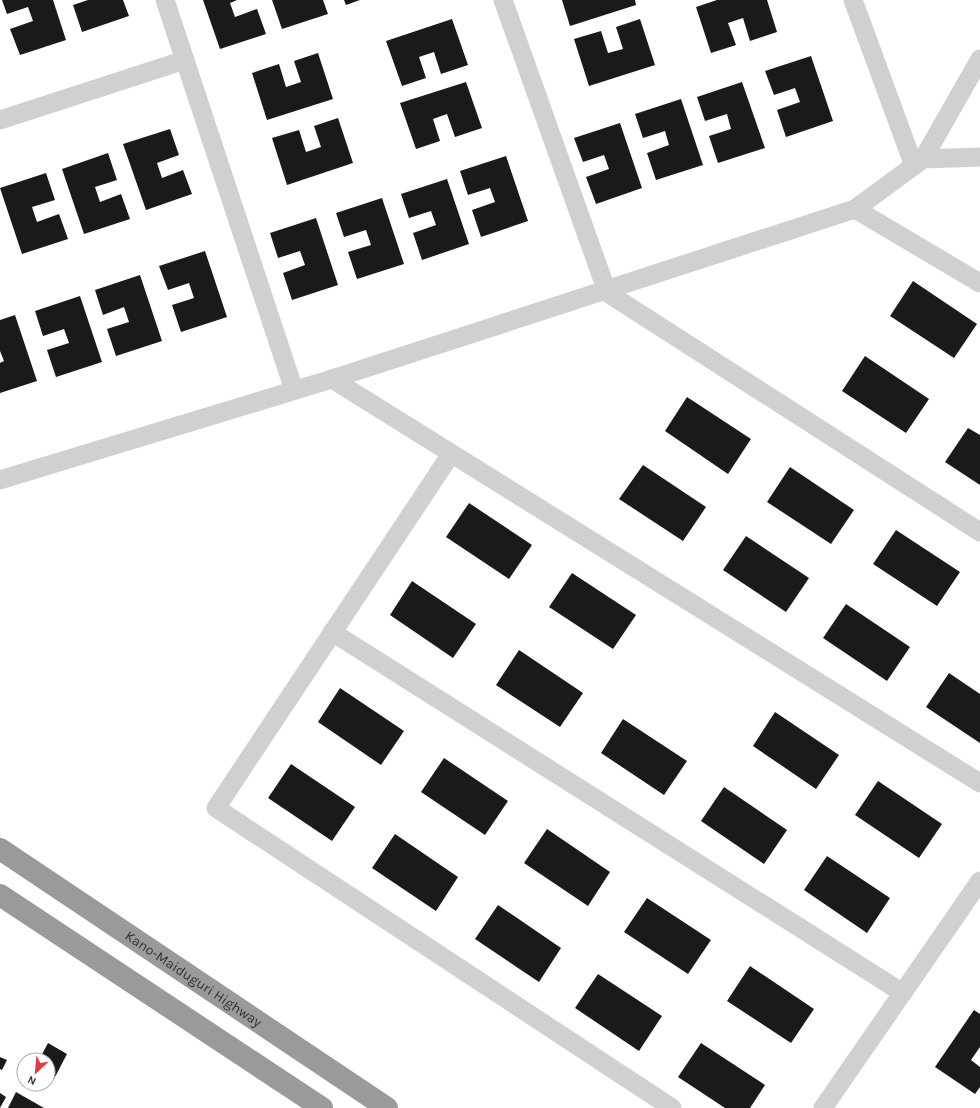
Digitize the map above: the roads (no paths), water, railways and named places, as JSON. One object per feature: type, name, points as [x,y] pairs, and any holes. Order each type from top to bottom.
[{"type":"highway","name":"Kano-Maiduguri Highway","points":[[0,849],[388,1108]]},
{"type":"highway","points":[[0,895],[322,1108]]},
{"type":"street","points":[[165,0],[294,390]]},
{"type":"street","points":[[503,0],[604,290],[980,532]]},
{"type":"street","points":[[853,0],[918,163]]},
{"type":"street","points":[[0,480],[332,379],[855,209],[918,163],[980,59]]},
{"type":"street","points":[[0,120],[185,60]]},
{"type":"street","points":[[918,163],[980,157]]},
{"type":"street","points":[[855,209],[980,283]]},
{"type":"street","points":[[332,379],[980,783]]},
{"type":"street","points":[[451,454],[216,808],[672,1108]]},
{"type":"street","points":[[332,632],[903,993]]},
{"type":"street","points":[[823,1108],[903,993],[973,907],[980,881]]}]
